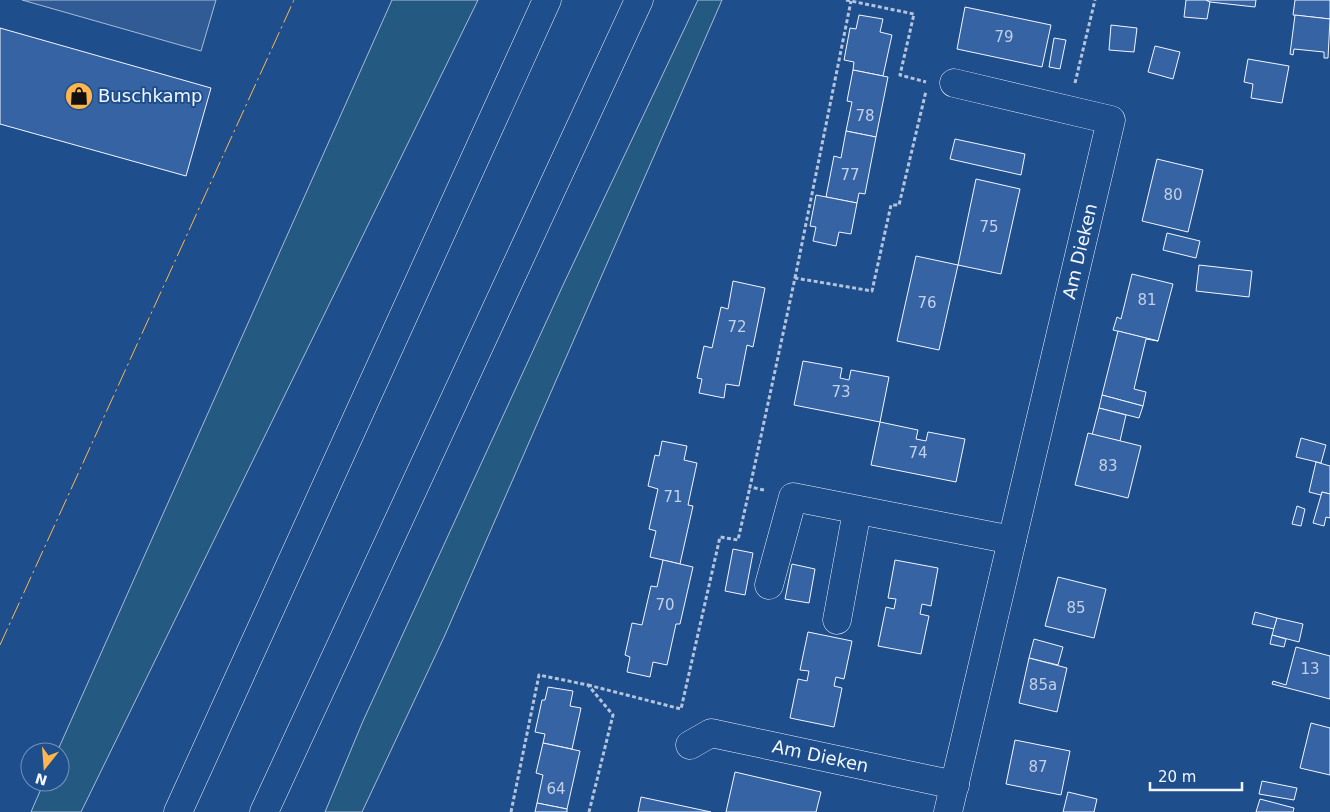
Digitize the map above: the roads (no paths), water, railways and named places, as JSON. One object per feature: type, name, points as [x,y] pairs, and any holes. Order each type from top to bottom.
[{"type":"main road","points":[[178,812],[547,0]]},
{"type":"main road","points":[[264,812],[638,0]]},
{"type":"main road","name":"Am Dieken","points":[[948,812],[1111,120],[954,83]]},
{"type":"main road","points":[[769,585],[794,497],[1012,540]]},
{"type":"main road","points":[[837,620],[857,510]]},
{"type":"main road","name":"Am Dieken","points":[[690,745],[710,733],[954,785]]},
{"type":"place","name":"Buschkamp","points":[[79,96]]}]
